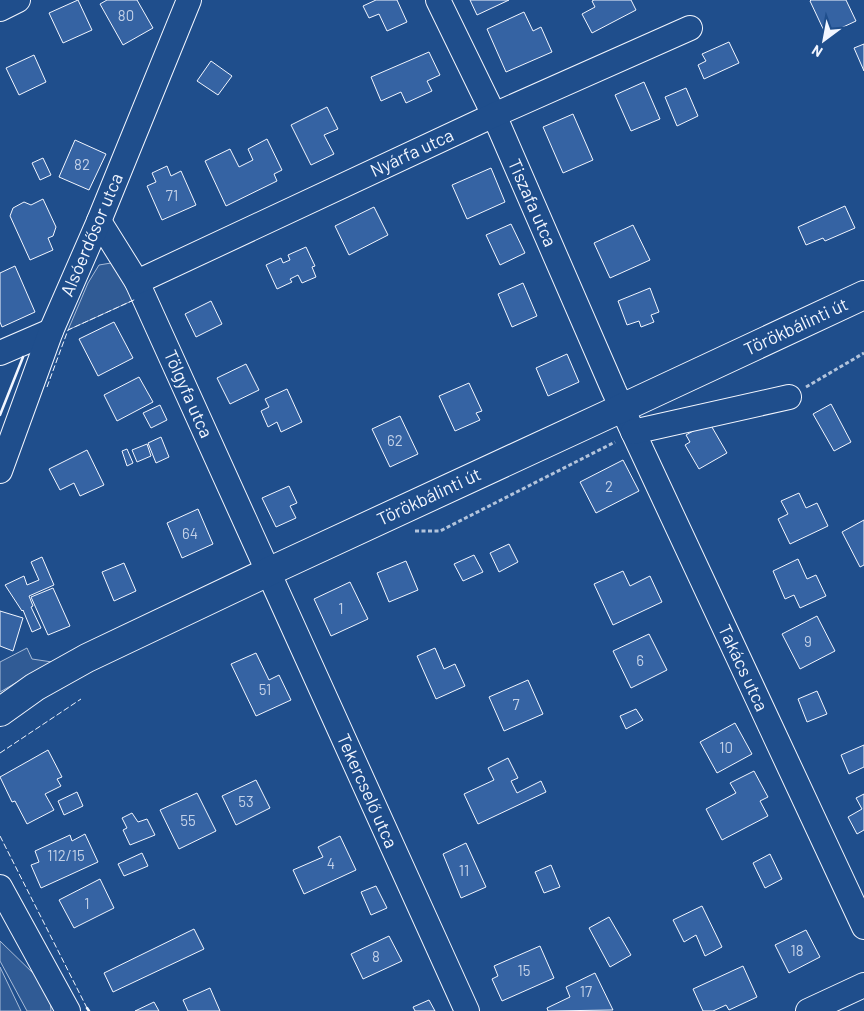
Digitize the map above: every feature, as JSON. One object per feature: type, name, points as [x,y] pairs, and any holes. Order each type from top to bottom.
[{"type":"main road","name":"Törökbálinti út","points":[[0,712],[34,688],[87,658],[268,572],[628,420],[864,295]]},
{"type":"street","points":[[0,9],[18,0]]},
{"type":"street","name":"Alsóerdősor utca","points":[[0,471],[51,331],[99,221],[189,0]]},
{"type":"street","name":"Tiszafa utca","points":[[438,0],[494,115],[628,420]]},
{"type":"street","name":"Nyárfa utca","points":[[137,282],[494,115],[690,28]]},
{"type":"street","name":"Tölgyfa utca","points":[[99,221],[137,282],[268,572]]},
{"type":"street","points":[[0,354],[51,331]]},
{"type":"street","points":[[628,420],[789,397]]},
{"type":"street","name":"Takács utca","points":[[628,420],[864,927]]},
{"type":"street","name":"Tekercselő utca","points":[[268,572],[467,1011]]},
{"type":"street","points":[[0,887],[68,1011]]},
{"type":"street","points":[[808,1011],[864,985]]},
{"type":"path","points":[[789,397],[864,353]]},
{"type":"path","points":[[409,531],[440,531],[628,420]]},
{"type":"shaded area","points":[[111,263],[136,299],[68,330],[88,283],[99,265]]},
{"type":"shaded area","points":[[27,648],[32,659],[52,662],[0,692],[0,662]]},
{"type":"shaded area","points":[[0,941],[36,976],[50,995],[51,1011],[27,1011],[0,961]]},
{"type":"shaded area","points":[[0,967],[21,1011],[0,1011]]},
{"type":"building","points":[[78,0],[92,30],[63,43],[49,13]]},
{"type":"building","points":[[107,0],[137,0],[153,28],[123,45],[100,4]]},
{"type":"building","points":[[376,0],[397,0],[407,22],[387,31],[379,14],[369,18],[363,6]]},
{"type":"building","points":[[470,0],[509,0],[477,15]]},
{"type":"building","points":[[631,0],[636,10],[592,33],[582,14],[595,7],[592,1]]},
{"type":"building","points":[[811,0],[846,0],[856,21],[826,35]]},
{"type":"building","points":[[524,12],[533,31],[541,27],[552,52],[506,72],[487,29]]},
{"type":"building","points":[[729,42],[739,63],[704,79],[698,65],[706,61],[702,54]]},
{"type":"building","points":[[864,44],[864,71],[854,48]]},
{"type":"building","points":[[429,52],[440,75],[427,81],[432,91],[406,103],[401,92],[381,101],[371,77]]},
{"type":"building","points":[[34,55],[46,82],[19,95],[6,68]]},
{"type":"building","points":[[211,61],[232,76],[218,95],[197,81]]},
{"type":"building","points":[[644,82],[660,119],[631,131],[615,95]]},
{"type":"building","points":[[686,88],[698,116],[677,126],[665,97]]},
{"type":"building","points":[[327,107],[338,129],[324,135],[334,154],[311,165],[291,125]]},
{"type":"building","points":[[573,114],[593,160],[563,173],[543,127]]},
{"type":"building","points":[[267,139],[282,170],[274,174],[277,181],[226,206],[205,161],[230,149],[239,167],[253,160],[248,149]]},
{"type":"building","points":[[75,140],[106,154],[89,190],[59,177]]},
{"type":"building","points":[[43,158],[51,175],[40,180],[32,163]]},
{"type":"building","points":[[167,166],[171,176],[181,171],[196,205],[162,220],[147,186],[156,182],[152,173]]},
{"type":"building","points":[[491,168],[505,202],[467,219],[452,185]]},
{"type":"building","points":[[43,199],[56,227],[53,236],[48,238],[53,250],[30,260],[10,216],[13,208],[24,202],[31,205]]},
{"type":"building","points":[[845,206],[855,228],[825,241],[823,238],[806,245],[798,227]]},
{"type":"building","points":[[374,207],[388,235],[349,255],[335,226]]},
{"type":"building","points":[[511,224],[525,253],[500,265],[486,235]]},
{"type":"building","points":[[633,225],[650,260],[610,278],[594,243]]},
{"type":"building","points":[[306,247],[315,266],[312,267],[316,277],[302,283],[298,275],[290,279],[292,282],[277,289],[266,265],[281,258],[283,263],[290,260],[288,255]]},
{"type":"building","points":[[15,266],[35,312],[2,327],[0,322],[0,273]]},
{"type":"building","points":[[523,283],[537,316],[512,327],[498,294]]},
{"type":"building","points":[[650,288],[659,312],[651,315],[654,322],[641,327],[639,321],[627,325],[618,301]]},
{"type":"building","points":[[211,301],[222,324],[196,337],[185,314]]},
{"type":"building","points":[[114,322],[133,358],[98,376],[79,339]]},
{"type":"building","points":[[567,354],[579,382],[548,396],[536,368]]},
{"type":"building","points":[[246,364],[259,390],[230,404],[217,378]]},
{"type":"building","points":[[139,377],[153,402],[117,421],[104,395]]},
{"type":"building","points":[[469,383],[482,411],[476,413],[480,420],[455,431],[439,396]]},
{"type":"building","points":[[287,389],[302,422],[281,432],[277,422],[268,427],[261,411],[269,407],[265,399]]},
{"type":"building","points":[[831,404],[851,442],[834,451],[813,414]]},
{"type":"building","points":[[160,405],[167,420],[151,428],[143,413]]},
{"type":"building","points":[[400,416],[418,454],[390,467],[372,429]]},
{"type":"building","points":[[709,422],[727,453],[699,469],[685,445],[690,442],[686,435]]},
{"type":"building","points":[[161,437],[169,457],[156,463],[148,443]]},
{"type":"building","points":[[147,444],[151,456],[137,462],[132,450]]},
{"type":"building","points":[[127,449],[133,463],[127,466],[122,451]]},
{"type":"building","points":[[87,450],[104,485],[80,496],[74,483],[60,490],[49,469]]},
{"type":"building","points":[[623,460],[639,491],[596,513],[580,482]]},
{"type":"building","points":[[289,486],[297,503],[290,506],[296,518],[276,527],[262,498]]},
{"type":"building","points":[[799,493],[806,508],[817,503],[828,526],[790,544],[778,519],[788,514],[781,501]]},
{"type":"building","points":[[198,509],[213,544],[182,558],[167,523]]},
{"type":"building","points":[[864,520],[864,565],[860,567],[842,532]]},
{"type":"building","points":[[509,544],[518,562],[499,572],[490,553]]},
{"type":"building","points":[[474,555],[483,572],[463,581],[454,564]]},
{"type":"building","points":[[42,557],[54,585],[29,596],[33,606],[31,607],[41,628],[32,632],[23,610],[5,585],[24,576],[27,585],[39,580],[31,562]]},
{"type":"building","points":[[798,559],[807,579],[816,575],[826,596],[800,608],[794,595],[785,599],[773,571]]},
{"type":"building","points":[[406,561],[418,590],[389,602],[377,573]]},
{"type":"building","points":[[124,563],[136,591],[114,601],[102,572]]},
{"type":"building","points":[[623,571],[630,586],[650,576],[662,602],[613,625],[594,584]]},
{"type":"building","points":[[350,582],[368,619],[331,636],[314,599]]},
{"type":"building","points":[[53,588],[70,626],[48,635],[31,597]]},
{"type":"building","points":[[0,611],[23,618],[13,651],[0,646]]},
{"type":"building","points":[[817,616],[835,651],[800,669],[782,634]]},
{"type":"building","points":[[649,634],[667,670],[631,688],[613,651]]},
{"type":"building","points":[[435,648],[444,669],[455,664],[465,686],[436,699],[417,656]]},
{"type":"building","points":[[256,653],[269,680],[279,675],[291,700],[256,716],[231,664]]},
{"type":"building","points":[[528,680],[543,714],[504,731],[489,697]]},
{"type":"building","points":[[817,691],[827,714],[807,722],[798,699]]},
{"type":"building","points":[[636,709],[643,720],[626,729],[620,716]]},
{"type":"building","points":[[735,723],[752,754],[717,773],[700,742]]},
{"type":"building","points":[[864,745],[864,767],[849,774],[841,755]]},
{"type":"building","points":[[48,750],[62,777],[57,779],[61,786],[45,794],[54,810],[27,824],[15,801],[12,802],[0,777]]},
{"type":"building","points":[[508,758],[518,778],[511,781],[517,793],[541,781],[546,792],[478,824],[464,794],[494,780],[488,768]]},
{"type":"building","points":[[754,771],[768,797],[760,801],[768,816],[722,840],[706,809],[736,793],[730,783]]},
{"type":"building","points":[[256,780],[270,808],[236,825],[222,796]]},
{"type":"building","points":[[77,792],[83,806],[64,815],[58,801]]},
{"type":"building","points":[[197,793],[216,831],[179,849],[160,810]]},
{"type":"building","points":[[864,794],[864,830],[857,834],[848,817],[862,809],[856,798]]},
{"type":"building","points":[[132,813],[138,822],[147,819],[155,835],[130,845],[123,830],[127,828],[122,818]]},
{"type":"building","points":[[85,834],[98,862],[41,888],[31,865],[39,862],[35,851],[70,835],[72,841]]},
{"type":"building","points":[[340,836],[356,870],[304,894],[293,870],[323,857],[318,847]]},
{"type":"building","points":[[466,843],[486,887],[461,898],[443,854]]},
{"type":"building","points":[[142,853],[148,866],[124,876],[118,864]]},
{"type":"building","points":[[770,854],[782,879],[765,888],[753,863]]},
{"type":"building","points":[[551,865],[560,887],[544,893],[535,872]]},
{"type":"building","points":[[100,879],[114,908],[74,928],[59,900]]},
{"type":"building","points":[[376,886],[387,908],[371,915],[361,892]]},
{"type":"building","points":[[702,906],[722,947],[705,956],[696,935],[684,942],[673,920]]},
{"type":"building","points":[[609,917],[631,955],[610,967],[589,928]]},
{"type":"building","points":[[194,929],[204,949],[113,992],[104,973]]},
{"type":"building","points":[[806,930],[820,957],[789,973],[775,945]]},
{"type":"building","points":[[389,936],[402,961],[363,979],[351,954]]},
{"type":"building","points":[[540,946],[554,978],[502,1001],[492,979],[498,976],[494,966]]},
{"type":"building","points":[[743,966],[757,997],[729,1010],[726,1005],[713,1011],[703,1011],[693,989]]},
{"type":"building","points":[[595,973],[613,1010],[548,1011],[547,1008],[570,997],[566,987]]},
{"type":"building","points":[[210,988],[220,1011],[188,1011],[183,1000]]},
{"type":"building","points":[[429,1000],[435,1011],[415,1011],[413,1007]]},
{"type":"building","points":[[154,1002],[159,1011],[135,1011]]},
{"type":"fence","points":[[47,387],[68,330],[136,299]]},
{"type":"fence","points":[[0,753],[81,699]]},
{"type":"fence","points":[[0,836],[87,1008]]},
{"type":"wall","points":[[0,415],[23,357]]}]
